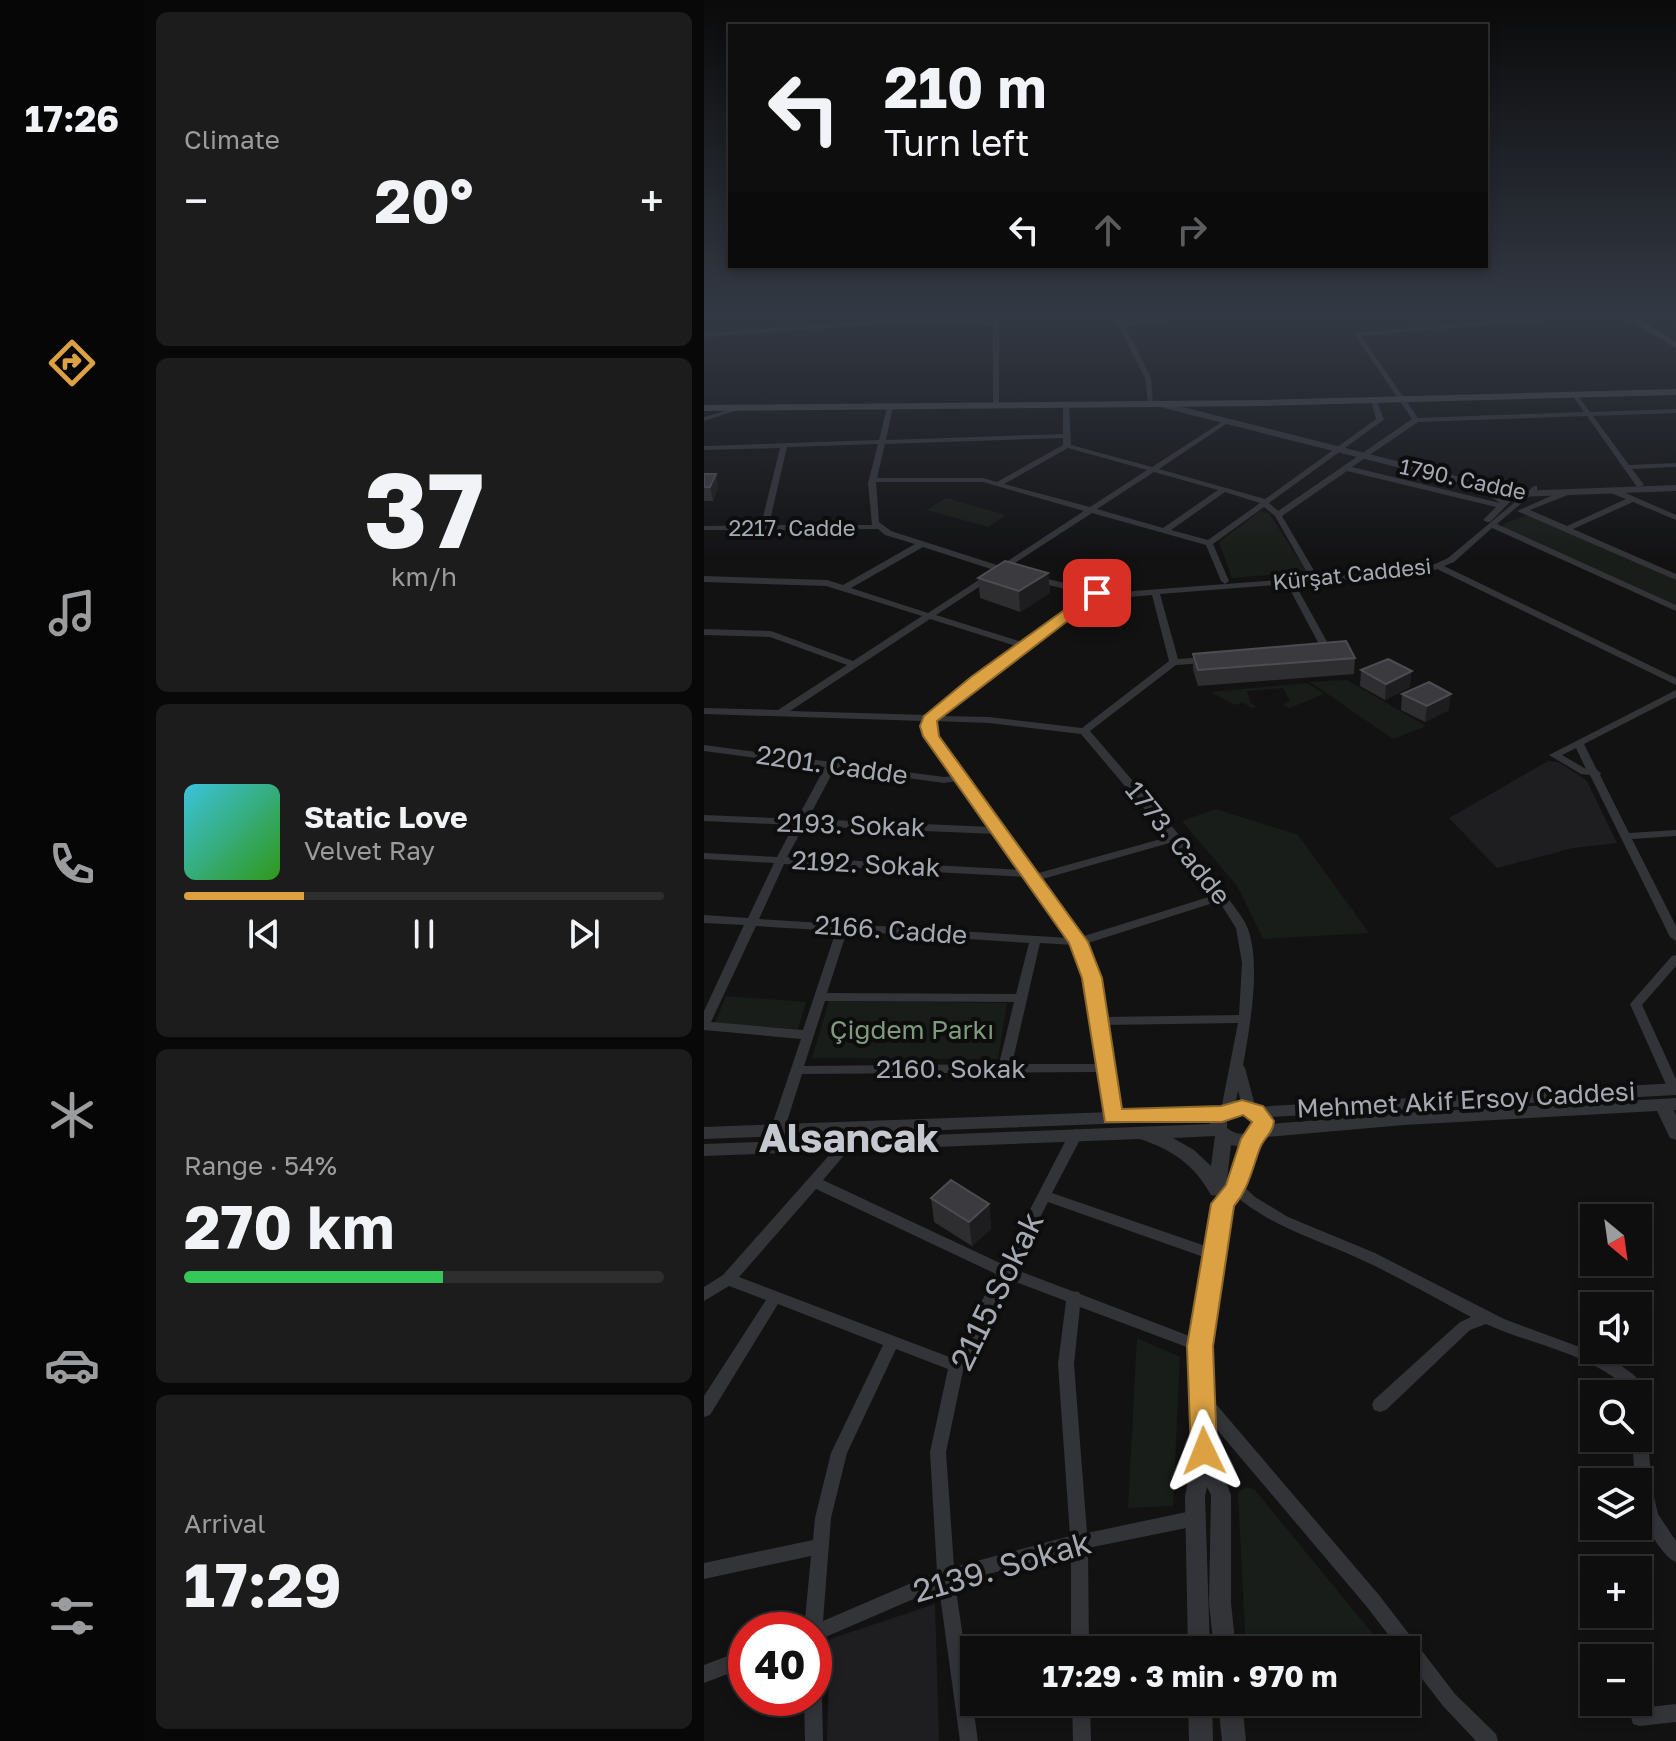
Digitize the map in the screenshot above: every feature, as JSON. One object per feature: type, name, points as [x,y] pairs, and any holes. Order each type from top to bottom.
[{"type":"main road","points":[[704,408],[1498,396]]},
{"type":"street","points":[[996,396],[996,405]]},
{"type":"street","points":[[1150,396],[1151,402]]},
{"type":"street","points":[[1402,396],[1416,420]]},
{"type":"street","points":[[1576,396],[1640,485]]},
{"type":"street","points":[[1209,543],[1380,420],[1374,400]]},
{"type":"street","name":"1790. Cadde","points":[[1151,402],[1480,486],[1565,493]]},
{"type":"street","points":[[1066,403],[1067,446]]},
{"type":"street","points":[[704,419],[744,407]]},
{"type":"street","points":[[890,407],[874,480],[872,503],[875,523],[922,544],[1017,574]]},
{"type":"street","points":[[1278,515],[1416,420],[1676,411]]},
{"type":"street","points":[[778,714],[1094,511],[1227,421]]},
{"type":"street","points":[[704,448],[1068,436]]},
{"type":"street","points":[[764,530],[784,445]]},
{"type":"street","points":[[998,484],[1067,446],[1224,489],[1266,503],[1278,515],[1312,574]]},
{"type":"street","name":"1790. Cadde","points":[[1363,455],[1524,491]]},
{"type":"street","points":[[1627,467],[1676,465]]},
{"type":"street","points":[[1346,468],[1503,504]]},
{"type":"street","points":[[874,480],[983,480],[1209,543]]},
{"type":"street","points":[[1480,486],[1503,504]]},
{"type":"street","points":[[1524,491],[1676,486]]},
{"type":"street","points":[[1495,522],[1565,493],[1676,486]]},
{"type":"street","points":[[1165,530],[1224,489]]},
{"type":"street","points":[[1611,490],[1676,518]]},
{"type":"street","name":"Kürşat Caddesi","points":[[1097,593],[1436,565],[1503,504],[1524,491]]},
{"type":"street","name":"Kürşat Caddesi","points":[[1097,593],[1107,596],[1289,581],[1436,565],[1495,522],[1524,491]]},
{"type":"street","points":[[1566,529],[1631,500]]},
{"type":"street","points":[[1524,510],[1676,577]]},
{"type":"street","points":[[1495,522],[1676,608]]},
{"type":"street","name":"2217. Cadde","points":[[704,528],[880,527]]},
{"type":"street","points":[[1209,543],[1225,581]]},
{"type":"street","points":[[844,588],[922,544]]},
{"type":"street","points":[[1436,565],[1676,682]]},
{"type":"street","points":[[1031,578],[1073,591],[1097,593]]},
{"type":"street","points":[[704,579],[816,581],[1024,646]]},
{"type":"street","points":[[1289,581],[1325,647],[1307,652]]},
{"type":"street","points":[[1155,591],[1174,662]]},
{"type":"street","points":[[1097,593],[929,719],[931,736],[1078,942],[1092,978],[1112,1117]]},
{"type":"street","points":[[704,632],[771,634],[855,665]]},
{"type":"street","points":[[1084,731],[1174,662],[1217,659]]},
{"type":"street","points":[[1596,773],[1583,771],[1554,755],[1676,693]]},
{"type":"street","name":"2201. Cadde","points":[[704,711],[989,720],[1084,731]]},
{"type":"street","name":"1773. Cadde","points":[[1084,731],[1223,896],[1242,928],[1248,963],[1245,1019],[1223,1122]]},
{"type":"street","points":[[1579,744],[1676,937]]},
{"type":"street","name":"2201. Cadde","points":[[704,748],[944,780],[961,778]]},
{"type":"street","points":[[808,1035],[704,1025],[798,824],[831,766]]},
{"type":"street","name":"2193. Sokak","points":[[704,818],[998,831]]},
{"type":"street","points":[[1626,836],[1676,833]]},
{"type":"street","name":"2192. Sokak","points":[[704,856],[1029,877],[1176,838]]},
{"type":"street","points":[[1078,942],[1223,896]]},
{"type":"street","name":"2166. Cadde","points":[[704,919],[1078,942]]},
{"type":"street","points":[[777,1131],[843,926]]},
{"type":"street","points":[[1004,1069],[1035,940]]},
{"type":"street","points":[[1676,959],[1636,1004],[1672,1097],[1676,1134]]},
{"type":"street","points":[[820,997],[1021,998]]},
{"type":"street","points":[[1098,1021],[1245,1019]]},
{"type":"street","points":[[1220,1197],[1236,1188],[1263,1121],[1253,1110],[1238,1063]]},
{"type":"street","name":"2160. Sokak","points":[[797,1070],[1105,1068]]},
{"type":"street","name":"Mehmet Akif Ersoy Caddesi","points":[[1672,1097],[1404,1119],[1257,1135],[1237,1141],[1223,1122],[1253,1110],[1672,1097]]},
{"type":"street","points":[[704,1133],[1112,1117],[1223,1122]]},
{"type":"street","points":[[704,1150],[1134,1132],[1223,1122]]},
{"type":"street","points":[[1199,1636],[1195,1496],[1204,1451],[1200,1346],[1215,1255],[1223,1122]]},
{"type":"street","points":[[1134,1132],[1181,1147],[1198,1160],[1220,1197]]},
{"type":"street","name":"2115.Sokak","points":[[969,1741],[946,1577],[938,1452],[956,1366],[1076,1134]]},
{"type":"street","points":[[704,1295],[728,1279],[845,1146]]},
{"type":"street","points":[[814,1182],[1006,1272],[1200,1346]]},
{"type":"street","points":[[1236,1188],[1249,1202],[1284,1223],[1369,1256],[1485,1318],[1596,1362],[1628,1379],[1643,1396],[1647,1414],[1641,1450],[1646,1504],[1662,1537],[1676,1554]]},
{"type":"street","points":[[1045,1196],[1215,1255]]},
{"type":"street","points":[[728,1279],[956,1366]]},
{"type":"street","points":[[1074,1296],[1066,1364],[1079,1542],[1080,1636]]},
{"type":"street","points":[[704,1410],[775,1297]]},
{"type":"street","points":[[1380,1405],[1465,1326],[1485,1318]]},
{"type":"street","points":[[815,1612],[823,1518],[839,1453],[892,1341]]},
{"type":"street","points":[[1203,1401],[1373,1601],[1449,1700],[1489,1741]]},
{"type":"street","points":[[1204,1451],[1221,1495],[1220,1603],[1224,1636]]},
{"type":"street","name":"2139. Sokak","points":[[832,1623],[946,1577],[1079,1542],[1196,1518]]},
{"type":"street","points":[[704,1571],[821,1546]]},
{"type":"street","points":[[704,1674],[728,1665]]},
{"type":"street","points":[[1640,1717],[1676,1713]]},
{"type":"street","points":[[813,1716],[814,1741]]},
{"type":"street","points":[[1081,1716],[1082,1741]]},
{"type":"street","points":[[1200,1716],[1201,1741]]},
{"type":"street","points":[[1231,1716],[1234,1741]]},
{"type":"shaded area","points":[[1548,761],[1559,762],[1587,781],[1617,843],[1573,848],[1497,868],[1449,818]]},
{"type":"shaded area","points":[[935,1604],[939,1741],[827,1741],[828,1716],[832,1716],[832,1638]]},
{"type":"green space","points":[[946,498],[1006,515],[988,527],[927,510]]},
{"type":"green space","points":[[1260,511],[1269,513],[1307,572],[1232,578],[1219,542]]},
{"type":"green space","points":[[1528,515],[1676,580],[1676,605],[1503,527],[1503,524]]},
{"type":"green space","points":[[1347,680],[1426,726],[1393,739],[1310,682]]},
{"type":"green space","points":[[1307,683],[1324,694],[1290,708],[1283,705],[1290,701],[1283,688],[1247,691],[1250,702],[1257,707],[1251,708],[1243,702],[1235,705],[1211,692]]},
{"type":"green space","points":[[1216,809],[1298,835],[1369,933],[1263,939],[1238,887],[1182,821]]},
{"type":"green space","points":[[726,996],[806,1002],[798,1029],[715,1023]]},
{"type":"green space","name":"Çiğdem Parkı","points":[[829,1001],[1007,1003],[998,1059],[812,1058]]},
{"type":"green space","points":[[1137,1338],[1180,1357],[1173,1506],[1128,1508]]},
{"type":"green space","points":[[1246,1487],[1255,1490],[1375,1636],[1245,1636],[1238,1492]]},
{"type":"building","points":[[704,474],[716,474],[710,487],[704,487]]},
{"type":"building","points":[[1005,561],[1048,573],[1019,591],[978,578]]},
{"type":"building","points":[[1346,641],[1355,658],[1198,670],[1193,654]]},
{"type":"building","points":[[1388,659],[1412,671],[1386,684],[1361,670]]},
{"type":"building","points":[[1429,682],[1451,694],[1427,706],[1402,694]]},
{"type":"building","points":[[951,1180],[989,1204],[969,1222],[931,1198]]},
{"type":"district","name":"Alsancak","points":[[849,1138]]},
{"type":"route","points":[[1097,593],[976,680],[929,719],[928,726],[931,736],[1078,942],[1092,978],[1112,1117],[1222,1114],[1242,1108],[1256,1112],[1263,1121],[1262,1131],[1252,1139],[1236,1188],[1223,1204],[1200,1346],[1204,1451]]}]
